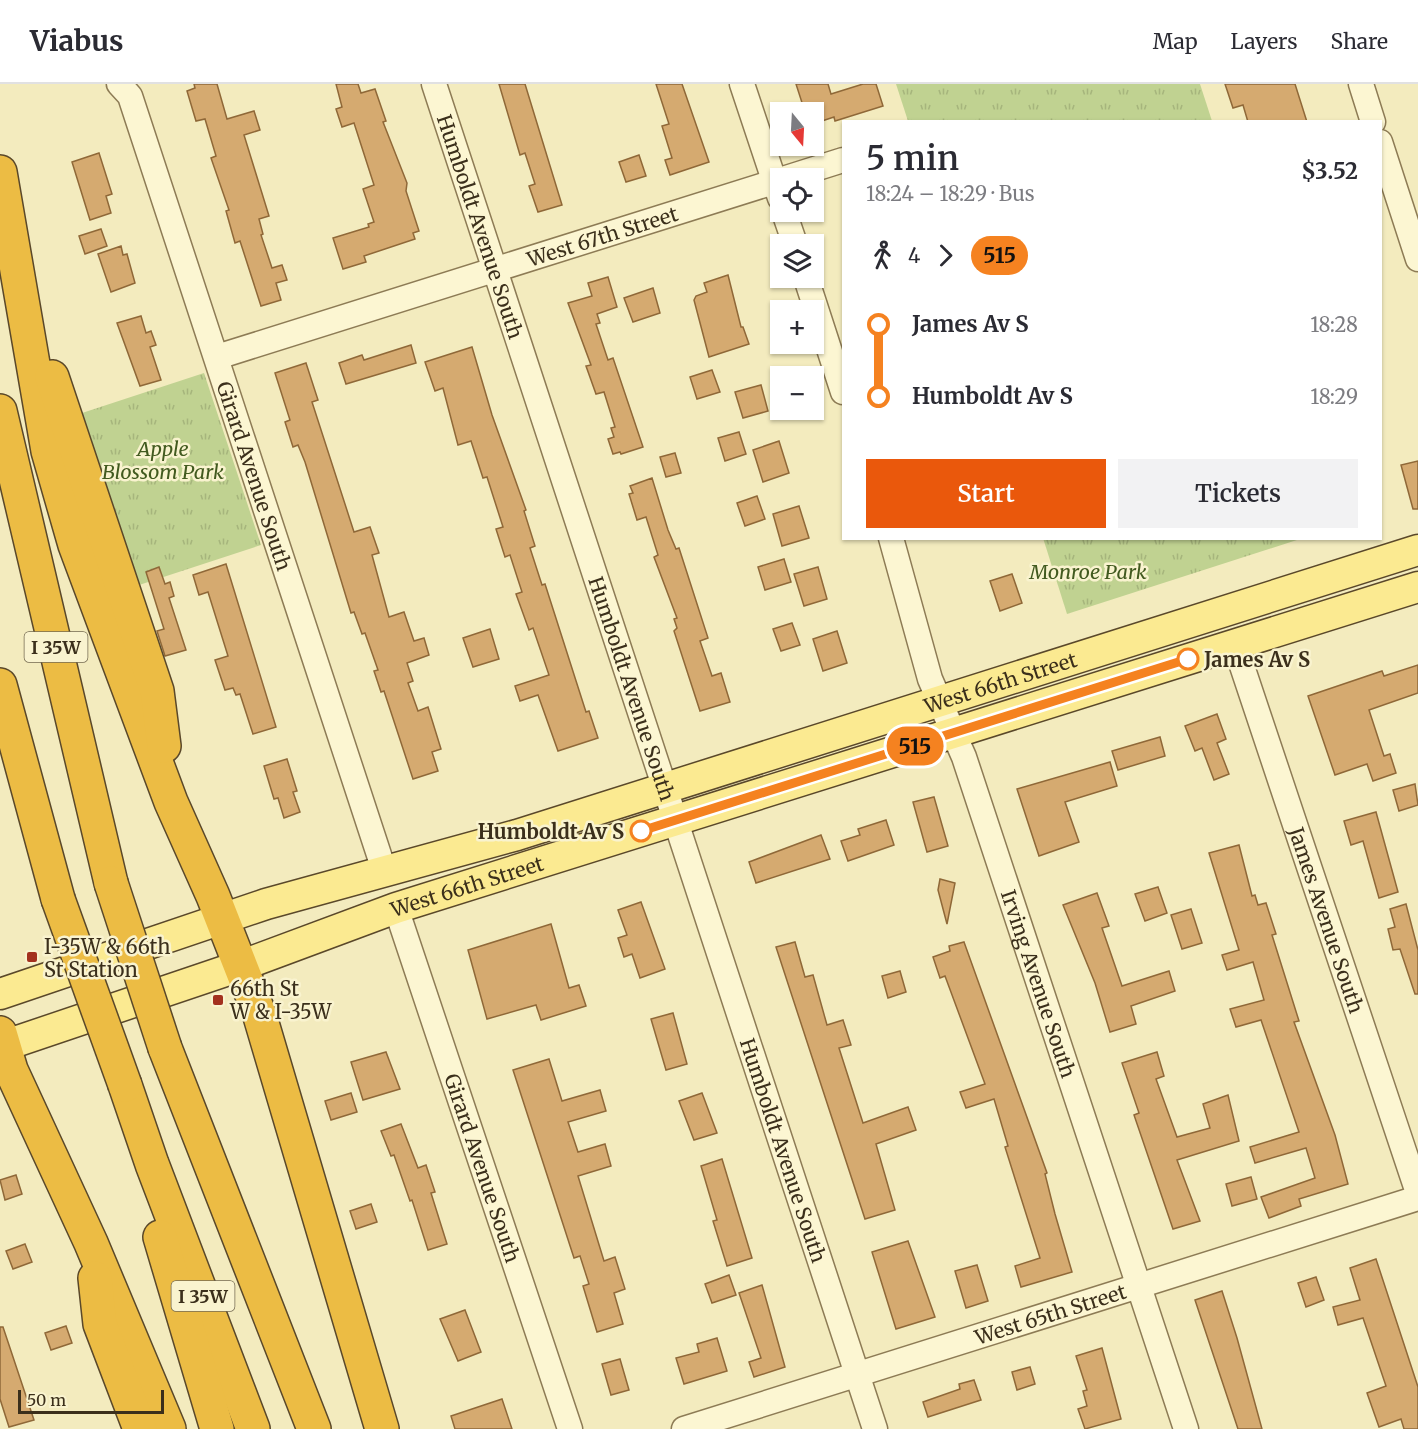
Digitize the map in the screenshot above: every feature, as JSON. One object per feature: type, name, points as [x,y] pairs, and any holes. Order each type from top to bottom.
[{"type":"highway","points":[[0,172],[48,451],[75,545],[171,802],[223,920],[259,1013],[382,1429]]},
{"type":"highway","name":"I 35W","points":[[0,411],[111,883],[165,1048],[314,1429]]},
{"type":"highway","name":"I 35W","points":[[0,684],[58,899],[152,1164],[253,1429]]},
{"type":"highway","points":[[2,1042],[12,1070],[91,1243],[169,1429]]},
{"type":"highway","points":[[152,1164],[159,1233],[217,1429]]},
{"type":"highway","points":[[91,1243],[100,1324],[140,1429]]},
{"type":"main road","name":"West 66th Street","points":[[0,994],[267,904],[517,835],[1418,550]]},
{"type":"main road","name":"West 66th Street","points":[[2,1042],[240,966],[396,908],[1418,587]]},
{"type":"street","name":"Girard Avenue South","points":[[119,84],[130,96],[384,870]]},
{"type":"street","name":"Humboldt Avenue South","points":[[434,84],[875,1429]]},
{"type":"street","points":[[742,84],[774,168]]},
{"type":"street","points":[[1361,84],[1372,120]]},
{"type":"street","points":[[1382,148],[1418,259]]},
{"type":"street","name":"West 67th Street","points":[[823,168],[842,160]]},
{"type":"street","name":"West 67th Street","points":[[217,357],[495,270],[770,188]]},
{"type":"street","points":[[809,288],[842,389]]},
{"type":"street","name":"Irving Avenue South","points":[[892,540],[930,679],[964,756],[1186,1429]]},
{"type":"street","name":"James Avenue South","points":[[1235,645],[1418,1196]]},
{"type":"street","name":"Girard Avenue South","points":[[396,908],[570,1429]]},
{"type":"street","name":"West 65th Street","points":[[684,1429],[1418,1196]]},
{"type":"green space","points":[[896,84],[1200,84],[1212,120],[908,120]]},
{"type":"green space","name":"Apple Blossom Park","points":[[204,373],[261,545],[136,586],[79,414]]},
{"type":"green space","name":"Monroe Park","points":[[1044,540],[1297,540],[1067,614]]},
{"type":"building","points":[[194,84],[217,84],[227,119],[254,111],[260,130],[244,135],[269,216],[259,219],[263,234],[261,235],[272,268],[282,265],[287,280],[276,283],[281,300],[261,306],[240,241],[235,243],[226,211],[229,210],[211,158],[216,156],[205,119],[196,121],[187,91],[195,88]]},
{"type":"building","points":[[336,84],[358,84],[361,93],[375,89],[386,121],[383,122],[407,183],[406,191],[419,231],[413,233],[415,239],[364,256],[366,262],[343,269],[333,238],[369,227],[368,224],[374,222],[363,189],[374,185],[354,123],[342,127],[336,109],[342,107]]},
{"type":"building","points":[[499,84],[525,84],[562,205],[538,212],[529,186],[535,184],[525,153],[520,155]]},
{"type":"building","points":[[656,84],[682,84],[709,162],[670,175],[665,160],[672,158],[662,126],[669,124]]},
{"type":"building","points":[[796,84],[828,84],[831,94],[863,84],[876,84],[883,106],[835,121],[834,117],[824,120],[824,102],[802,102]]},
{"type":"building","points":[[1225,84],[1295,84],[1306,120],[1247,120],[1243,105],[1233,108]]},
{"type":"building","points":[[99,153],[112,194],[106,196],[111,213],[90,220],[72,162]]},
{"type":"building","points":[[639,155],[646,176],[626,182],[619,162]]},
{"type":"building","points":[[101,229],[107,246],[85,254],[79,236]]},
{"type":"building","points":[[121,246],[123,255],[127,254],[135,283],[111,292],[98,254]]},
{"type":"building","points":[[728,275],[741,327],[743,327],[749,344],[709,357],[694,300],[696,296],[707,292],[704,283]]},
{"type":"building","points":[[608,277],[617,307],[597,314],[600,323],[596,324],[608,360],[613,358],[643,447],[621,454],[620,452],[613,454],[608,439],[614,437],[611,428],[615,427],[604,392],[596,394],[586,366],[591,365],[568,303],[592,296],[588,283]]},
{"type":"building","points":[[653,288],[660,313],[633,322],[624,298]]},
{"type":"building","points":[[141,316],[146,333],[151,331],[156,345],[150,347],[161,380],[140,386],[117,323]]},
{"type":"building","points":[[411,345],[416,363],[346,384],[339,363],[362,355],[364,360]]},
{"type":"building","points":[[472,347],[492,415],[526,510],[524,511],[535,546],[530,548],[542,585],[545,584],[586,712],[589,711],[598,738],[558,751],[538,695],[520,701],[515,686],[549,675],[533,628],[529,630],[516,594],[522,592],[510,555],[505,557],[496,529],[503,527],[487,477],[483,478],[471,441],[458,445],[443,388],[435,391],[425,362]]},
{"type":"building","points":[[306,363],[318,400],[312,402],[354,532],[370,527],[379,553],[372,555],[389,617],[404,612],[414,641],[424,638],[429,655],[407,663],[413,681],[408,683],[418,711],[428,707],[441,749],[432,752],[438,771],[413,779],[384,691],[381,692],[374,671],[378,670],[365,633],[362,634],[354,612],[351,613],[305,462],[298,445],[293,447],[285,422],[290,420],[275,373]]},
{"type":"building","points":[[712,370],[720,392],[697,399],[690,377]]},
{"type":"building","points":[[761,385],[768,411],[743,418],[735,392]]},
{"type":"building","points":[[739,432],[746,454],[725,461],[718,438]]},
{"type":"building","points":[[779,441],[789,473],[763,482],[753,450]]},
{"type":"building","points":[[675,453],[681,473],[666,477],[660,457]]},
{"type":"building","points":[[1418,461],[1418,509],[1413,509],[1401,465]]},
{"type":"building","points":[[652,478],[668,530],[676,549],[679,548],[708,638],[700,641],[712,676],[721,673],[730,702],[700,711],[674,631],[677,628],[674,619],[677,618],[654,557],[658,555],[646,517],[637,520],[629,494],[633,493],[630,486]]},
{"type":"building","points":[[757,496],[765,519],[745,526],[737,503]]},
{"type":"building","points":[[799,506],[809,538],[782,546],[773,514]]},
{"type":"building","points":[[784,559],[791,582],[765,590],[758,567]]},
{"type":"building","points":[[226,564],[276,727],[253,734],[240,694],[236,695],[233,688],[225,690],[215,660],[228,656],[208,592],[199,595],[193,575]]},
{"type":"building","points":[[159,567],[165,584],[170,582],[174,596],[169,598],[186,650],[165,656],[157,631],[164,629],[146,572]]},
{"type":"building","points":[[818,567],[827,599],[804,606],[794,574]]},
{"type":"building","points":[[1012,574],[1022,603],[1000,611],[990,581]]},
{"type":"building","points":[[792,623],[800,645],[781,651],[773,629]]},
{"type":"building","points":[[490,629],[499,659],[473,667],[463,638]]},
{"type":"building","points":[[837,631],[847,663],[823,671],[813,639]]},
{"type":"building","points":[[1418,665],[1418,693],[1369,710],[1384,756],[1390,754],[1396,773],[1373,781],[1367,764],[1335,775],[1308,696],[1382,671],[1384,676]]},
{"type":"building","points":[[1217,714],[1226,739],[1217,743],[1229,774],[1214,780],[1202,748],[1195,751],[1185,726]]},
{"type":"building","points":[[1160,737],[1165,756],[1118,770],[1112,751]]},
{"type":"building","points":[[287,759],[297,791],[293,792],[300,812],[284,818],[278,798],[274,799],[264,766]]},
{"type":"building","points":[[1110,762],[1117,786],[1065,802],[1079,842],[1039,856],[1017,789]]},
{"type":"building","points":[[1415,784],[1418,805],[1399,811],[1393,790]]},
{"type":"building","points":[[934,797],[948,846],[927,852],[913,802]]},
{"type":"building","points":[[1376,812],[1398,892],[1379,898],[1363,841],[1351,845],[1344,821]]},
{"type":"building","points":[[886,820],[894,845],[848,861],[841,841],[860,835],[858,829]]},
{"type":"building","points":[[821,835],[830,859],[756,883],[749,862]]},
{"type":"building","points":[[1239,845],[1252,896],[1255,895],[1258,905],[1266,903],[1276,934],[1272,935],[1299,1021],[1294,1022],[1335,1135],[1348,1184],[1299,1199],[1301,1206],[1269,1218],[1261,1197],[1315,1178],[1306,1148],[1255,1163],[1250,1147],[1299,1132],[1261,1020],[1236,1027],[1230,1009],[1264,1000],[1253,962],[1227,970],[1222,955],[1239,950],[1209,853]]},
{"type":"building","points":[[940,879],[955,883],[947,924],[938,890]]},
{"type":"building","points":[[1158,887],[1167,913],[1145,921],[1135,894]]},
{"type":"building","points":[[1097,893],[1109,926],[1102,928],[1122,986],[1169,971],[1175,991],[1131,1006],[1136,1024],[1110,1032],[1095,983],[1063,905]]},
{"type":"building","points":[[641,902],[665,969],[640,978],[632,954],[624,957],[618,938],[627,935],[618,910]]},
{"type":"building","points":[[1406,904],[1418,950],[1418,994],[1415,994],[1400,949],[1393,950],[1388,929],[1395,927],[1390,909]]},
{"type":"building","points":[[1191,909],[1202,943],[1182,949],[1171,915]]},
{"type":"building","points":[[551,924],[569,988],[579,985],[586,1006],[541,1020],[536,1005],[487,1019],[468,950]]},
{"type":"building","points":[[795,942],[805,977],[813,975],[827,1025],[843,1020],[851,1045],[839,1048],[863,1123],[908,1107],[916,1130],[876,1144],[895,1210],[865,1219],[776,947]]},
{"type":"building","points":[[964,942],[1047,1173],[1045,1174],[1055,1214],[1072,1272],[1021,1287],[1015,1266],[1040,1258],[1005,1147],[1008,1146],[994,1099],[966,1108],[960,1092],[985,1084],[945,976],[940,978],[933,957],[950,951],[949,946]]},
{"type":"building","points":[[900,971],[906,992],[888,998],[882,976]]},
{"type":"building","points":[[673,1013],[687,1064],[666,1070],[651,1019]]},
{"type":"building","points":[[386,1052],[400,1089],[363,1100],[351,1062]]},
{"type":"building","points":[[1157,1052],[1164,1076],[1156,1079],[1177,1137],[1210,1128],[1203,1104],[1228,1095],[1239,1141],[1177,1160],[1200,1221],[1173,1229],[1134,1115],[1139,1113],[1122,1063]]},
{"type":"building","points":[[549,1059],[562,1101],[600,1090],[606,1111],[568,1122],[578,1152],[605,1144],[611,1166],[578,1176],[604,1261],[615,1257],[625,1289],[614,1293],[623,1324],[597,1332],[583,1286],[589,1284],[580,1256],[574,1258],[513,1070]]},
{"type":"building","points":[[351,1093],[357,1112],[331,1120],[325,1101]]},
{"type":"building","points":[[702,1093],[717,1133],[694,1140],[679,1101]]},
{"type":"building","points":[[401,1124],[418,1168],[426,1165],[435,1192],[431,1193],[447,1244],[428,1250],[412,1200],[410,1201],[394,1155],[391,1156],[381,1131]]},
{"type":"building","points":[[722,1159],[752,1258],[727,1266],[713,1221],[717,1220],[701,1166]]},
{"type":"building","points":[[16,1175],[22,1194],[5,1200],[0,1180]]},
{"type":"building","points":[[1251,1177],[1257,1199],[1232,1206],[1226,1184]]},
{"type":"building","points":[[371,1204],[377,1222],[356,1229],[350,1211]]},
{"type":"building","points":[[908,1241],[935,1317],[896,1329],[872,1252]]},
{"type":"building","points":[[25,1244],[32,1262],[13,1269],[6,1251]]},
{"type":"building","points":[[1376,1259],[1418,1387],[1418,1429],[1404,1429],[1401,1419],[1379,1427],[1367,1393],[1386,1386],[1363,1318],[1338,1325],[1333,1307],[1360,1300],[1350,1268]]},
{"type":"building","points":[[977,1265],[988,1301],[966,1308],[955,1271]]},
{"type":"building","points":[[729,1275],[736,1295],[712,1303],[705,1284]]},
{"type":"building","points":[[1316,1277],[1324,1300],[1306,1307],[1298,1283]]},
{"type":"building","points":[[762,1285],[785,1367],[754,1377],[749,1362],[761,1358],[739,1293]]},
{"type":"building","points":[[1222,1291],[1262,1429],[1238,1429],[1195,1300]]},
{"type":"building","points":[[465,1310],[481,1352],[458,1361],[440,1319]]},
{"type":"building","points":[[66,1326],[72,1343],[51,1350],[45,1333]]},
{"type":"building","points":[[0,1327],[3,1327],[34,1420],[9,1427],[0,1399]]},
{"type":"building","points":[[717,1338],[727,1371],[684,1384],[676,1358],[699,1352],[697,1344]]},
{"type":"building","points":[[1102,1348],[1121,1419],[1085,1429],[1078,1409],[1087,1406],[1083,1391],[1087,1390],[1076,1356]]},
{"type":"building","points":[[620,1359],[629,1390],[611,1395],[602,1364]]},
{"type":"building","points":[[1030,1367],[1035,1384],[1017,1390],[1012,1372]]},
{"type":"building","points":[[974,1380],[981,1400],[928,1417],[923,1402],[960,1389],[959,1384]]},
{"type":"building","points":[[502,1399],[512,1429],[455,1429],[451,1416]]},
{"type":"bus line","name":"515","points":[[641,831],[1188,659]]},
{"type":"place","name":"James Av S","points":[[1188,659]]},
{"type":"place","name":"Humboldt Av S","points":[[641,831]]},
{"type":"place","name":"I-35W & 66th St Station","points":[[32,957]]},
{"type":"place","name":"66th St W & I-35W","points":[[218,1000]]}]
